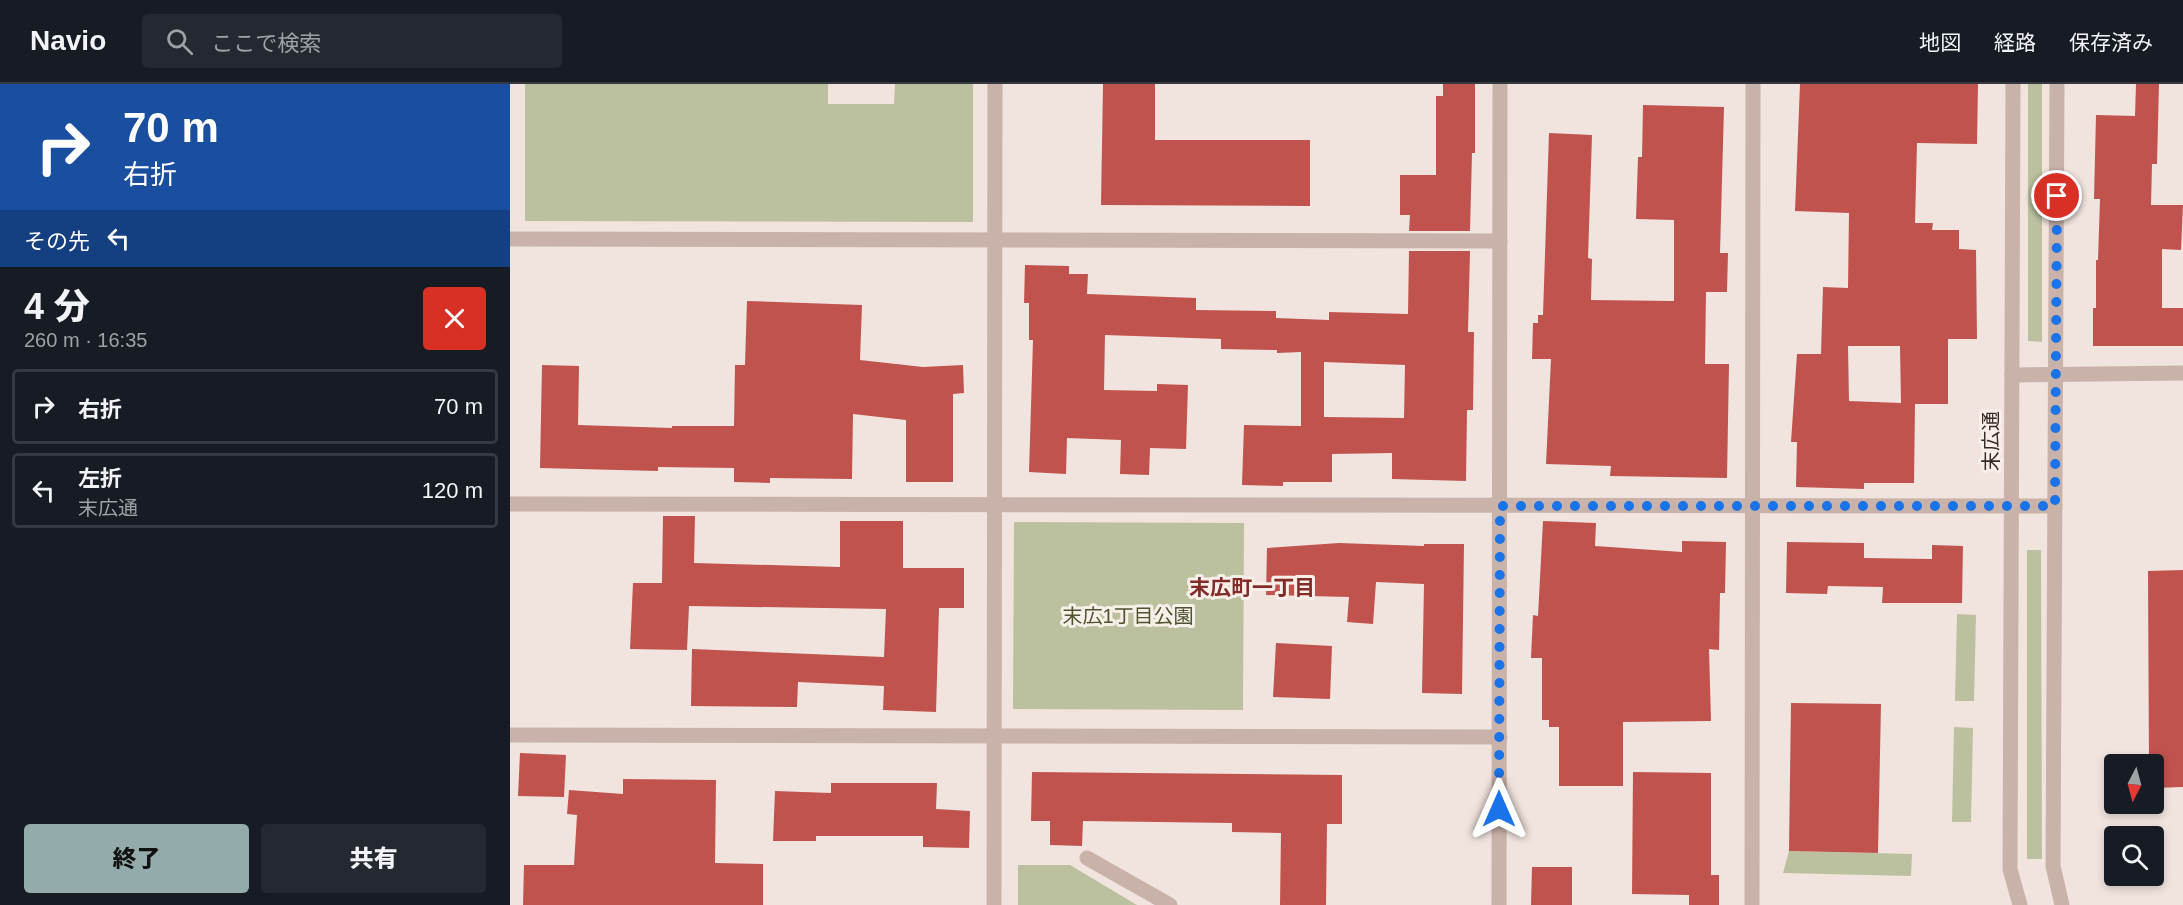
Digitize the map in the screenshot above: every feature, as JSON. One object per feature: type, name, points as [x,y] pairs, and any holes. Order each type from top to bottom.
[{"type":"street","points":[[994,905],[995,84]]},
{"type":"street","points":[[1499,905],[1500,84]]},
{"type":"street","points":[[1752,905],[1753,84]]},
{"type":"street","name":"末広通","points":[[2013,84],[2010,869],[2020,905]]},
{"type":"street","points":[[2057,84],[2054,866],[2062,905]]},
{"type":"street","points":[[510,239],[1500,241]]},
{"type":"street","points":[[2012,375],[2183,373]]},
{"type":"street","points":[[510,504],[2055,506]]},
{"type":"street","points":[[510,735],[1500,737]]},
{"type":"street","points":[[1087,858],[1170,905]]},
{"type":"green space","points":[[525,84],[828,84],[828,104],[894,104],[895,84],[973,84],[973,222],[525,221]]},
{"type":"green space","points":[[2028,84],[2042,84],[2042,342],[2028,341]]},
{"type":"green space","name":"末広1丁目公園","points":[[1014,522],[1244,523],[1243,710],[1013,709]]},
{"type":"green space","points":[[2027,550],[2041,550],[2042,859],[2027,859]]},
{"type":"green space","points":[[1957,614],[1976,615],[1974,701],[1955,701]]},
{"type":"green space","points":[[1954,727],[1973,728],[1971,822],[1952,822]]},
{"type":"green space","points":[[1789,851],[1912,854],[1911,876],[1783,873]]},
{"type":"green space","points":[[1018,865],[1070,865],[1137,905],[1018,905]]},
{"type":"building","points":[[1103,84],[1155,84],[1155,140],[1310,140],[1310,206],[1101,205]]},
{"type":"building","points":[[1443,84],[1475,84],[1475,153],[1472,153],[1470,231],[1409,231],[1410,215],[1400,215],[1400,175],[1436,175],[1436,96],[1443,96]]},
{"type":"building","points":[[1800,84],[1978,84],[1977,144],[1917,143],[1915,223],[1933,223],[1932,230],[1959,230],[1959,249],[1976,250],[1977,339],[1948,339],[1948,404],[1915,404],[1914,483],[1864,483],[1864,489],[1796,487],[1797,442],[1791,442],[1797,354],[1821,354],[1823,287],[1848,288],[1849,213],[1795,211]],"holes":[[[1848,346],[1900,346],[1901,403],[1849,401]]]},
{"type":"building","points":[[2136,84],[2159,84],[2157,164],[2152,164],[2151,205],[2183,205],[2181,250],[2162,249],[2162,308],[2183,308],[2183,346],[2093,346],[2093,308],[2096,308],[2100,199],[2094,199],[2096,115],[2135,116]]},
{"type":"building","points":[[1643,105],[1724,107],[1720,253],[1728,253],[1727,292],[1706,292],[1705,364],[1729,364],[1727,478],[1610,476],[1611,466],[1546,464],[1551,359],[1532,359],[1533,323],[1538,323],[1538,315],[1543,315],[1549,133],[1592,135],[1588,258],[1592,259],[1591,300],[1674,301],[1674,220],[1636,219],[1638,157],[1642,157]]},
{"type":"building","points":[[1409,251],[1470,251],[1468,332],[1474,332],[1473,410],[1467,410],[1466,481],[1392,479],[1392,453],[1332,454],[1332,482],[1283,482],[1283,486],[1242,485],[1244,425],[1301,426],[1301,352],[1277,353],[1277,350],[1221,349],[1221,339],[1105,335],[1104,390],[1157,391],[1157,384],[1188,385],[1186,449],[1150,448],[1149,475],[1120,474],[1121,440],[1067,438],[1066,474],[1029,472],[1033,340],[1029,340],[1029,303],[1024,303],[1025,265],[1069,266],[1069,274],[1088,274],[1087,294],[1196,298],[1196,310],[1276,311],[1276,318],[1329,320],[1329,312],[1408,314]],"holes":[[[1324,362],[1405,365],[1404,418],[1324,417]]]},
{"type":"building","points":[[747,301],[862,305],[860,360],[923,367],[963,365],[964,393],[953,394],[953,482],[906,482],[906,420],[853,414],[852,479],[770,478],[770,483],[734,482],[734,468],[658,467],[658,471],[540,468],[542,365],[579,366],[578,425],[672,428],[672,426],[734,426],[735,365],[745,365]]},
{"type":"building","points":[[663,516],[695,516],[694,563],[840,567],[840,521],[903,521],[903,568],[964,568],[964,608],[939,608],[936,712],[883,710],[884,686],[798,682],[797,707],[691,706],[692,649],[884,657],[886,609],[689,606],[687,650],[630,649],[633,583],[662,583]]},
{"type":"building","points":[[1543,521],[1596,523],[1595,546],[1682,552],[1682,541],[1726,542],[1725,593],[1720,593],[1719,650],[1709,649],[1711,721],[1623,722],[1623,786],[1559,786],[1559,727],[1549,727],[1549,720],[1542,720],[1542,658],[1531,658],[1533,615],[1538,616]]},
{"type":"building","points":[[1787,542],[1864,543],[1864,558],[1932,559],[1932,545],[1963,546],[1962,603],[1882,603],[1883,587],[1828,586],[1827,594],[1786,593]]},
{"type":"building","points":[[1339,543],[1424,546],[1424,544],[1464,544],[1462,694],[1422,693],[1424,584],[1376,582],[1373,624],[1347,622],[1349,597],[1266,595],[1267,548]]},
{"type":"building","points":[[2183,570],[2183,787],[2164,788],[2164,754],[2149,754],[2148,571]]},
{"type":"building","points":[[1276,643],[1332,646],[1330,699],[1273,697]]},
{"type":"building","points":[[1791,703],[1881,704],[1878,853],[1789,851]]},
{"type":"building","points":[[520,753],[566,755],[564,797],[518,796]]},
{"type":"building","points":[[1032,772],[1342,775],[1342,824],[1327,824],[1326,905],[1280,905],[1281,833],[1232,832],[1232,823],[1083,821],[1082,846],[1050,845],[1050,821],[1031,821]]},
{"type":"building","points":[[1633,772],[1711,773],[1711,875],[1719,875],[1719,905],[1689,905],[1689,895],[1632,894]]},
{"type":"building","points":[[623,779],[716,780],[715,863],[763,864],[763,905],[523,905],[524,865],[574,865],[577,815],[567,814],[569,790],[623,794]]},
{"type":"building","points":[[831,783],[937,783],[936,809],[970,811],[969,848],[923,847],[923,836],[816,836],[816,841],[773,841],[775,791],[831,793]]},
{"type":"building","points":[[1532,867],[1572,867],[1572,905],[1531,905]]},
{"type":"district","name":"末広町一丁目","points":[[1252,588]]},
{"type":"route","points":[[1499,809],[1500,506],[2055,506],[2057,196]]}]
